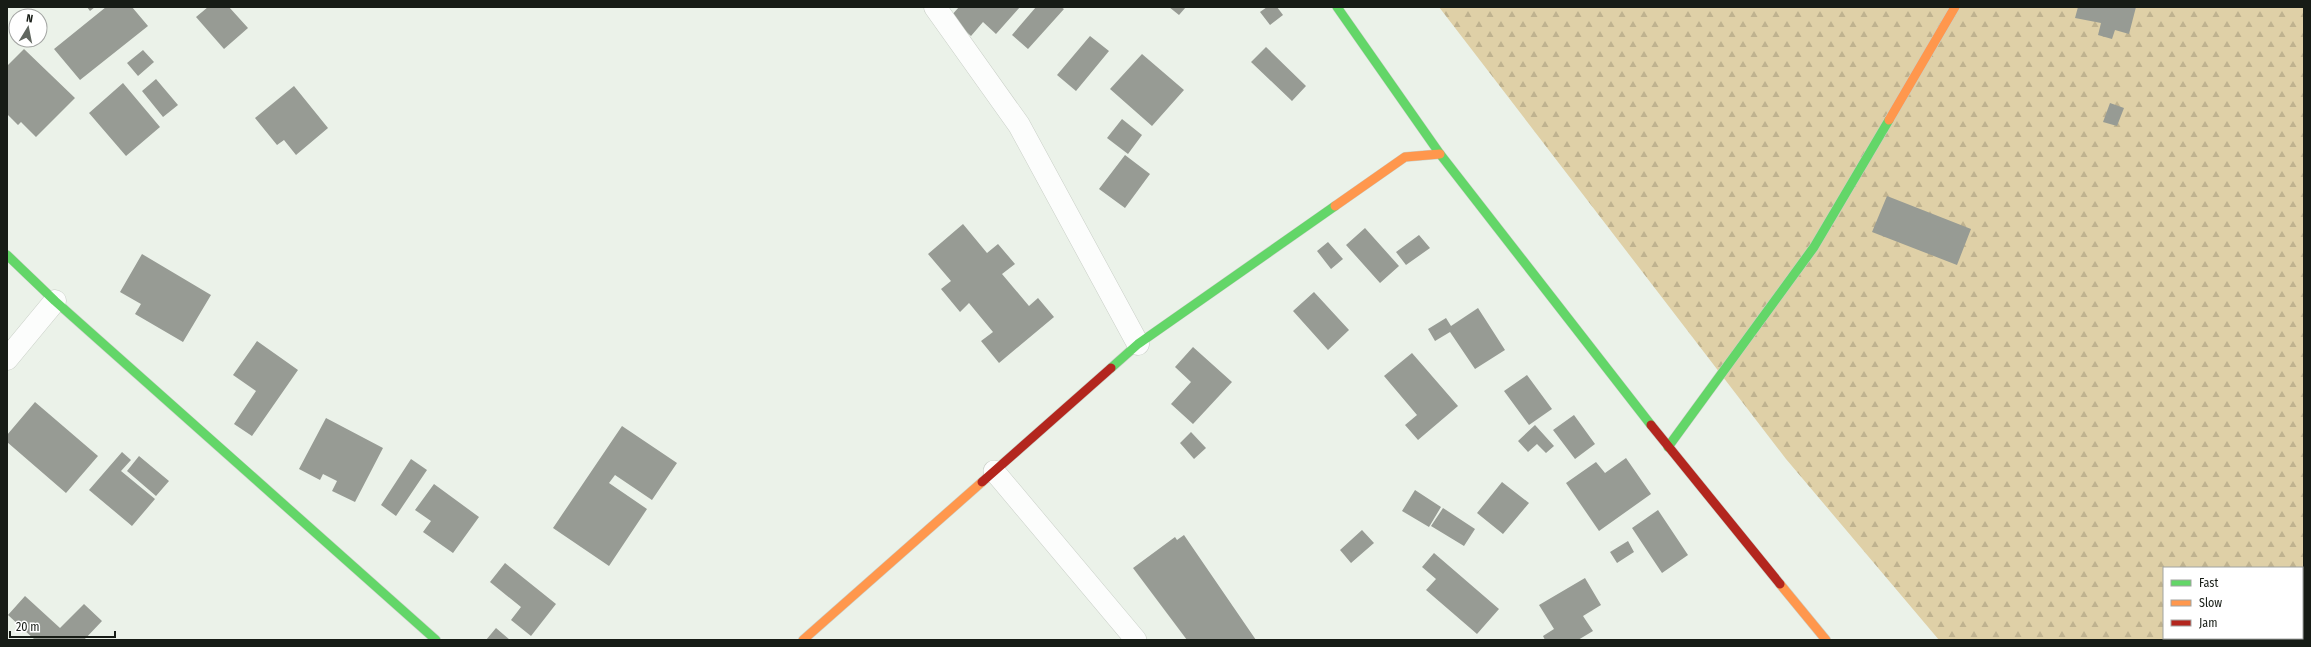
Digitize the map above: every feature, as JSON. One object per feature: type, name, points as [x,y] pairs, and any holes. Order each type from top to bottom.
[{"type":"street","points":[[935,7],[1019,125],[1138,344]]},
{"type":"street","points":[[1338,7],[1440,154],[1668,447],[1826,640]]},
{"type":"street","points":[[1668,447],[1814,247],[1955,7]]},
{"type":"street","points":[[803,640],[1138,344],[1406,157],[1440,154]]},
{"type":"street","points":[[7,255],[55,301],[436,640]]},
{"type":"street","points":[[7,359],[55,301]]},
{"type":"lane","points":[[994,471],[1136,640]]},
{"type":"green space","points":[[1439,7],[2304,7],[2304,640],[1939,640],[1786,459]]},
{"type":"building","points":[[87,7],[95,7],[90,11]]},
{"type":"building","points":[[106,7],[132,7],[148,26],[80,80],[54,49]]},
{"type":"building","points":[[208,7],[229,7],[248,28],[224,49],[196,17]]},
{"type":"building","points":[[959,7],[1020,7],[996,34],[983,22],[971,36],[950,17]]},
{"type":"building","points":[[1036,7],[1061,7],[1064,9],[1028,49],[1012,35]]},
{"type":"building","points":[[1169,7],[1186,7],[1179,15]]},
{"type":"building","points":[[1267,7],[1277,7],[1283,15],[1270,25],[1260,12]]},
{"type":"building","points":[[2078,7],[2136,7],[2129,34],[2115,30],[2112,39],[2098,35],[2101,23],[2075,18]]},
{"type":"building","points":[[1090,36],[1109,51],[1076,91],[1057,75]]},
{"type":"building","points":[[1266,47],[1306,86],[1292,101],[1251,62]]},
{"type":"building","points":[[24,49],[75,98],[36,137],[21,122],[18,125],[7,114],[7,66]]},
{"type":"building","points":[[143,50],[154,62],[138,76],[127,63]]},
{"type":"building","points":[[1142,54],[1184,90],[1152,126],[1110,89]]},
{"type":"building","points":[[156,79],[178,105],[163,117],[142,91]]},
{"type":"building","points":[[123,83],[160,127],[126,156],[89,113]]},
{"type":"building","points":[[294,86],[328,128],[296,155],[284,140],[277,145],[255,118]]},
{"type":"building","points":[[2110,103],[2124,108],[2117,126],[2103,122]]},
{"type":"building","points":[[1122,119],[1142,135],[1128,154],[1107,138]]},
{"type":"building","points":[[1125,155],[1150,174],[1125,208],[1099,189]]},
{"type":"building","points":[[1887,196],[1971,229],[1957,265],[1872,232]]},
{"type":"building","points":[[963,224],[987,253],[998,244],[1015,264],[1002,274],[1029,306],[1038,298],[1054,317],[999,363],[981,341],[993,332],[969,303],[960,312],[941,289],[951,281],[928,254]]},
{"type":"building","points":[[1365,228],[1399,266],[1380,283],[1346,245]]},
{"type":"building","points":[[1419,235],[1430,248],[1406,265],[1396,252]]},
{"type":"building","points":[[1328,242],[1343,259],[1331,269],[1317,251]]},
{"type":"building","points":[[142,254],[211,295],[183,342],[135,314],[141,304],[120,292]]},
{"type":"building","points":[[1314,292],[1349,330],[1328,350],[1293,311]]},
{"type":"building","points":[[1478,308],[1505,350],[1475,369],[1450,332],[1435,341],[1428,329],[1446,318],[1451,326]]},
{"type":"building","points":[[257,341],[298,370],[252,436],[234,424],[256,391],[233,375]]},
{"type":"building","points":[[1193,347],[1232,382],[1193,424],[1171,404],[1191,382],[1175,367]]},
{"type":"building","points":[[1412,353],[1458,406],[1418,440],[1405,425],[1417,415],[1384,376]]},
{"type":"building","points":[[1527,375],[1552,409],[1529,425],[1504,391]]},
{"type":"building","points":[[35,402],[98,456],[66,493],[7,442],[7,435]]},
{"type":"building","points":[[1574,415],[1595,444],[1575,459],[1553,430]]},
{"type":"building","points":[[326,418],[383,448],[355,502],[332,491],[337,481],[323,474],[320,480],[299,469]]},
{"type":"building","points":[[1535,425],[1554,446],[1546,453],[1537,444],[1528,452],[1518,441]]},
{"type":"building","points":[[622,426],[677,463],[652,500],[615,475],[609,483],[647,509],[609,566],[553,528]]},
{"type":"building","points":[[1191,432],[1206,448],[1194,459],[1180,443]]},
{"type":"building","points":[[122,452],[131,460],[121,471],[155,499],[132,526],[89,490]]},
{"type":"building","points":[[139,456],[169,481],[156,496],[127,471]]},
{"type":"building","points":[[1626,458],[1651,494],[1599,531],[1566,483],[1596,462],[1605,473]]},
{"type":"building","points":[[411,459],[427,470],[396,516],[381,505]]},
{"type":"building","points":[[1502,482],[1529,503],[1503,534],[1477,513]]},
{"type":"building","points":[[434,484],[479,517],[453,553],[423,532],[431,521],[415,510]]},
{"type":"building","points":[[1415,490],[1441,507],[1429,527],[1402,511]]},
{"type":"building","points":[[1443,508],[1475,529],[1464,546],[1431,526]]},
{"type":"building","points":[[1658,510],[1688,555],[1662,573],[1632,528]]},
{"type":"building","points":[[1362,530],[1374,543],[1351,563],[1340,550]]},
{"type":"building","points":[[1184,535],[1256,640],[1187,640],[1133,568],[1175,537],[1177,540]]},
{"type":"building","points":[[1628,541],[1634,552],[1617,563],[1610,552]]},
{"type":"building","points":[[1434,553],[1499,609],[1477,634],[1426,590],[1436,579],[1422,567]]},
{"type":"building","points":[[505,563],[556,604],[531,636],[511,620],[521,607],[490,582]]},
{"type":"building","points":[[1585,578],[1601,605],[1583,616],[1593,631],[1578,640],[1545,640],[1543,636],[1554,629],[1539,605]]},
{"type":"building","points":[[25,596],[60,628],[84,604],[102,621],[84,640],[35,640],[8,615]]},
{"type":"building","points":[[496,628],[510,640],[486,640]]},
{"type":"traffic: fast","points":[[1337,7],[1440,154],[1651,425]]},
{"type":"traffic: fast","points":[[1668,447],[1814,247],[1889,120]]},
{"type":"traffic: fast","points":[[1111,368],[1138,344],[1335,206]]},
{"type":"traffic: fast","points":[[7,255],[55,301],[436,640]]},
{"type":"traffic: slow","points":[[1889,120],[1955,7]]},
{"type":"traffic: slow","points":[[1335,206],[1405,157],[1440,154]]},
{"type":"traffic: slow","points":[[803,640],[982,482]]},
{"type":"traffic: slow","points":[[1780,584],[1826,640]]},
{"type":"traffic: jam","points":[[982,482],[1111,368]]},
{"type":"traffic: jam","points":[[1651,425],[1780,584]]}]
